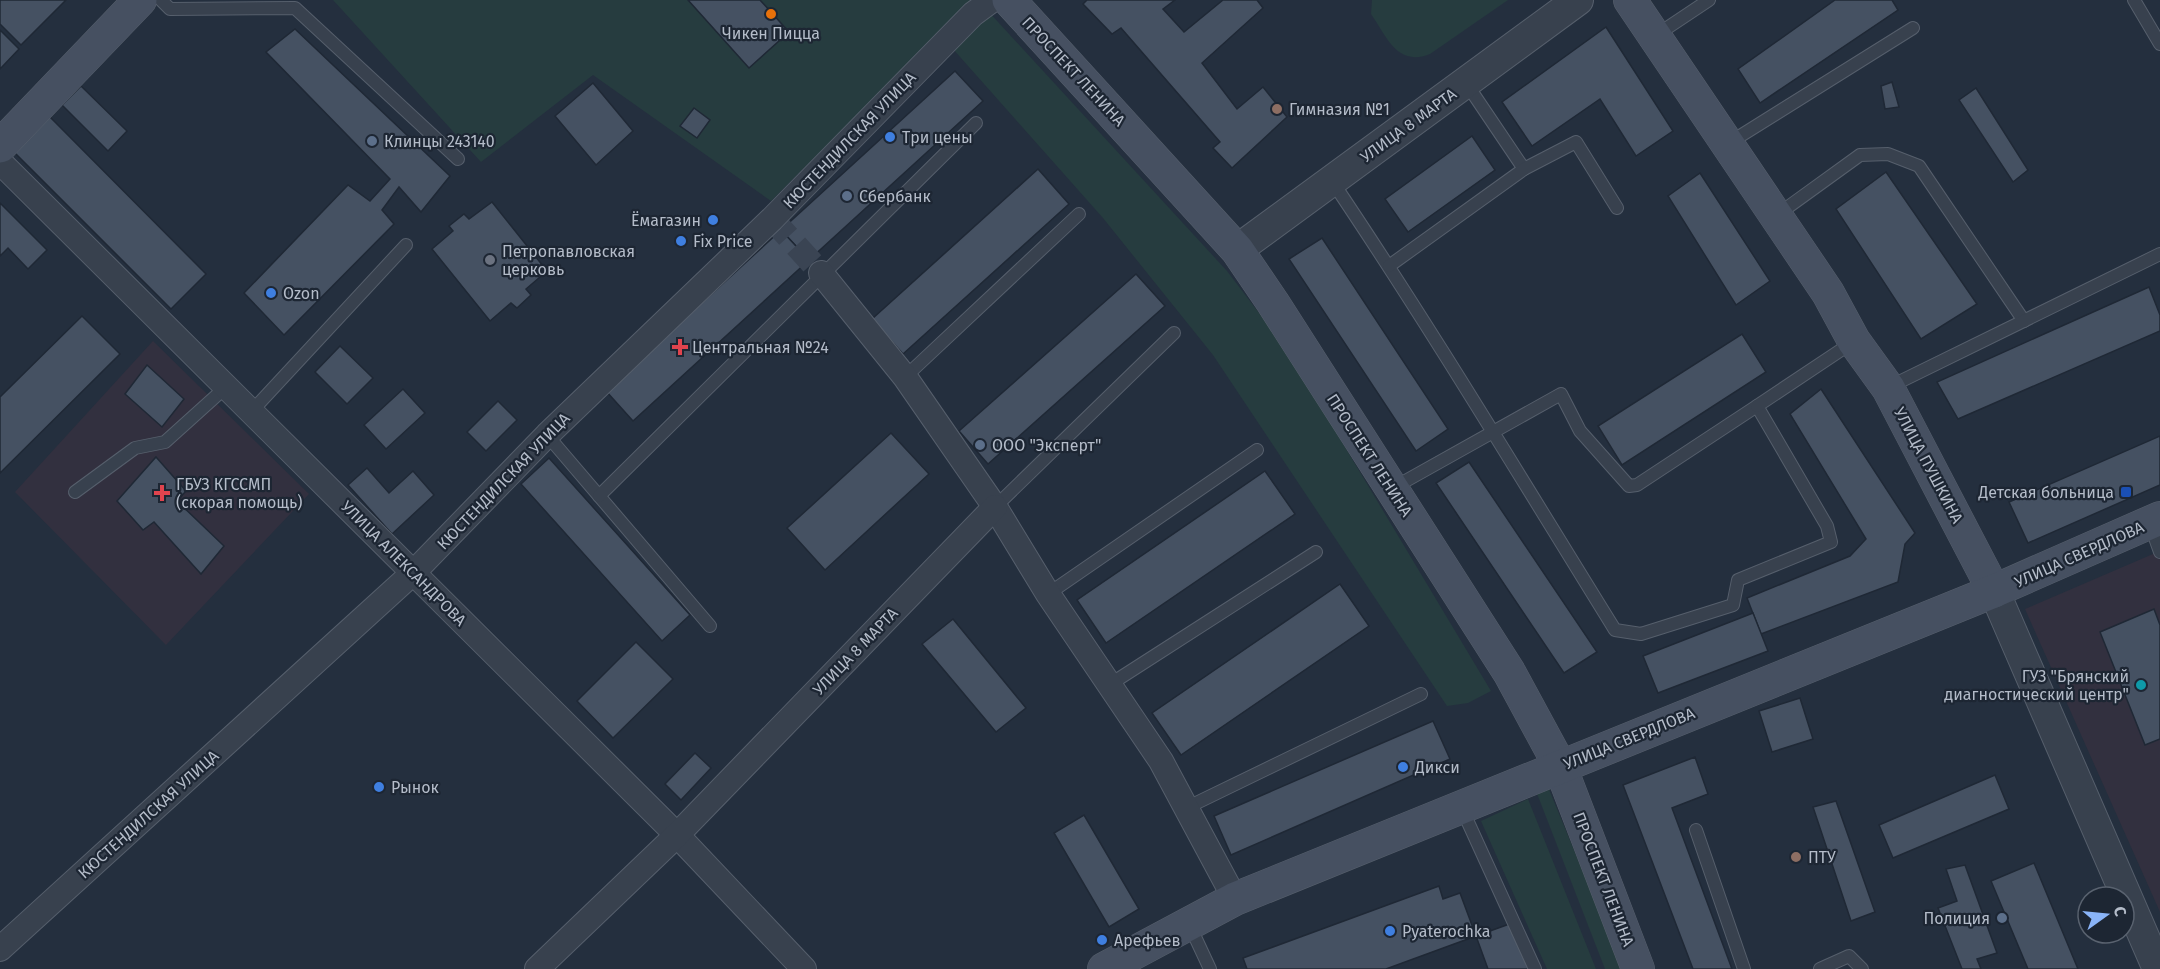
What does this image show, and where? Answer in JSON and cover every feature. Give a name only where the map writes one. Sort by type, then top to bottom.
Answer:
[{"type":"main road","points":[[0,125],[122,0]]},
{"type":"main road","points":[[0,146],[140,0]]},
{"type":"main road","name":"ПРОСПЕКТ ЛЕНИНА","points":[[1009,0],[1237,250],[1509,672],[1560,766],[1638,969]]},
{"type":"main road","name":"УЛИЦА ПУШКИНА","points":[[1630,0],[1828,293],[1854,341],[1888,387],[1994,591]]},
{"type":"main road","name":"УЛИЦА СВЕРДЛОВА","points":[[1104,969],[1235,899],[1994,591],[2156,531]]},
{"type":"street","name":"КЮСТЕНДИЛСКАЯ УЛИЦА","points":[[0,949],[414,572],[547,435],[772,219],[973,14],[992,0]]},
{"type":"street","name":"УЛИЦА 8 МАРТА","points":[[1237,250],[1578,0]]},
{"type":"street","name":"УЛИЦА АЛЕКСАНДРОВА","points":[[0,162],[678,835],[804,969]]},
{"type":"street","points":[[821,273],[905,377],[995,507],[1048,594],[1161,761],[1235,899]]},
{"type":"street","name":"УЛИЦА 8 МАРТА","points":[[537,969],[678,835],[995,507]]},
{"type":"street","name":"УЛИЦА ПУШКИНА","points":[[1994,591],[2158,969]]},
{"type":"lane","points":[[161,0],[170,9],[295,8],[458,159]]},
{"type":"lane","points":[[1655,37],[1709,0]]},
{"type":"lane","points":[[2134,0],[2160,44]]},
{"type":"lane","points":[[1728,144],[1913,28]]},
{"type":"lane","points":[[1466,83],[1524,169]]},
{"type":"lane","points":[[599,496],[821,273],[976,123]]},
{"type":"lane","points":[[1389,266],[1524,169],[1576,142],[1617,208]]},
{"type":"lane","points":[[1776,216],[1860,155],[1888,154],[1919,166],[2024,321]]},
{"type":"lane","points":[[1332,181],[1389,266],[1615,630],[1641,634],[1733,606],[1738,580],[1831,542],[1827,526],[1757,406]]},
{"type":"lane","points":[[905,377],[1079,214]]},
{"type":"lane","points":[[251,412],[406,244]]},
{"type":"lane","points":[[1888,387],[2160,254]]},
{"type":"lane","name":"УЛИЦА 8 МАРТА","points":[[995,507],[1174,333]]},
{"type":"lane","points":[[1392,489],[1561,394],[1580,431],[1629,486],[1637,485],[1854,341]]},
{"type":"lane","points":[[75,492],[135,448],[165,442],[226,387]]},
{"type":"lane","points":[[547,435],[710,626]]},
{"type":"lane","points":[[1048,594],[1257,450]]},
{"type":"lane","points":[[1109,684],[1316,552]]},
{"type":"lane","points":[[1186,808],[1421,694]]},
{"type":"lane","points":[[1461,807],[1535,969]]},
{"type":"lane","points":[[1696,830],[1744,969]]},
{"type":"lane","points":[[1189,924],[1210,969]]},
{"type":"lane","points":[[1820,969],[1849,956],[1862,969]]},
{"type":"shaded area","name":"ГБУЗ КГССМП (скорая помощь)","points":[[153,341],[309,494],[166,645],[15,492]]},
{"type":"shaded area","points":[[2160,551],[2160,912],[2025,609]]},
{"type":"green space","points":[[333,0],[972,0],[771,201],[593,75],[481,162]]},
{"type":"green space","points":[[1372,0],[1508,0],[1430,54],[1419,57],[1409,56],[1394,48],[1371,14]]},
{"type":"green space","points":[[987,10],[1227,271],[1285,347],[1491,691],[1468,703],[1447,706],[1213,355],[1103,218],[953,49]]},
{"type":"green space","points":[[1548,787],[1623,969],[1605,969],[1536,791]]},
{"type":"green space","points":[[1528,799],[1596,969],[1547,969],[1481,821]]},
{"type":"building","points":[[0,0],[66,0],[21,45],[0,24]]},
{"type":"building","points":[[688,0],[760,0],[789,32],[749,68]]},
{"type":"building","points":[[1087,0],[1175,0],[1163,9],[1184,32],[1223,0],[1257,0],[1263,8],[1202,63],[1237,109],[1263,87],[1287,117],[1232,168],[1213,148],[1220,142],[1121,28],[1112,34],[1083,4]]},
{"type":"building","points":[[1835,0],[1892,0],[1898,10],[1760,103],[1738,69]]},
{"type":"building","points":[[1606,27],[1673,131],[1636,156],[1600,99],[1532,146],[1502,102]]},
{"type":"building","points":[[295,29],[450,176],[421,212],[399,187],[382,210],[394,224],[284,335],[244,293],[348,185],[370,201],[390,179],[266,52]]},
{"type":"building","points":[[0,30],[19,49],[0,69]]},
{"type":"building","points":[[955,71],[983,101],[809,260],[781,230]]},
{"type":"building","points":[[1892,82],[1899,107],[1885,109],[1881,86]]},
{"type":"building","points":[[593,83],[633,131],[596,165],[555,116]]},
{"type":"building","points":[[81,86],[127,131],[108,151],[62,105]]},
{"type":"building","points":[[1976,88],[2028,170],[2013,182],[1959,100]]},
{"type":"building","points":[[694,108],[710,120],[697,138],[680,126]]},
{"type":"building","points":[[48,115],[206,274],[171,309],[13,151]]},
{"type":"building","points":[[1472,136],[1495,170],[1408,232],[1385,199]]},
{"type":"building","points":[[1038,169],[1069,204],[903,354],[872,319]]},
{"type":"building","points":[[1886,172],[1977,304],[1921,339],[1836,209]]},
{"type":"building","points":[[1700,173],[1770,281],[1736,305],[1668,196]]},
{"type":"building","name":"Петропавловская церковь","points":[[492,202],[547,271],[526,289],[531,295],[517,308],[511,303],[490,321],[432,249],[453,231],[449,226],[464,214],[469,219]]},
{"type":"building","points":[[0,203],[47,250],[28,269],[8,248],[0,256]]},
{"type":"building","points":[[781,230],[809,260],[633,421],[606,391]]},
{"type":"building","points":[[1322,238],[1448,429],[1416,451],[1289,259]]},
{"type":"building","points":[[1136,274],[1165,306],[988,464],[959,431]]},
{"type":"building","points":[[2149,287],[2160,315],[2160,331],[1958,419],[1937,382]]},
{"type":"building","points":[[82,316],[120,354],[0,473],[0,397]]},
{"type":"building","points":[[1742,334],[1766,372],[1622,465],[1598,426]]},
{"type":"building","points":[[340,346],[373,378],[347,404],[315,372]]},
{"type":"building","points":[[147,365],[184,399],[162,427],[125,394]]},
{"type":"building","points":[[403,389],[425,413],[386,449],[364,425]]},
{"type":"building","points":[[1821,389],[1915,533],[1905,544],[1898,582],[1761,634],[1747,598],[1850,556],[1866,539],[1790,414]]},
{"type":"building","points":[[498,401],[517,420],[486,451],[467,432]]},
{"type":"building","points":[[891,433],[929,474],[825,570],[787,528]]},
{"type":"building","points":[[2160,436],[2160,485],[2028,543],[2009,502]]},
{"type":"building","points":[[156,457],[186,491],[177,501],[224,546],[201,574],[154,522],[143,530],[117,501]]},
{"type":"building","points":[[549,458],[690,615],[662,641],[521,484]]},
{"type":"building","points":[[1469,462],[1597,652],[1564,673],[1436,483]]},
{"type":"building","points":[[367,468],[389,493],[413,471],[434,495],[392,534],[348,485]]},
{"type":"building","points":[[1265,471],[1295,514],[1106,643],[1077,600]]},
{"type":"building","points":[[1340,584],[1369,626],[1181,755],[1152,713]]},
{"type":"building","name":"ГУЗ \"Брянский диагностический центр\"","points":[[2154,609],[2160,625],[2160,739],[2145,745],[2100,632]]},
{"type":"building","points":[[1753,613],[1768,651],[1658,693],[1643,656]]},
{"type":"building","points":[[953,619],[1026,708],[996,732],[922,644]]},
{"type":"building","points":[[636,642],[673,679],[613,738],[577,701]]},
{"type":"building","points":[[1800,698],[1813,739],[1772,752],[1759,711]]},
{"type":"building","points":[[1433,721],[1450,759],[1231,855],[1214,816]]},
{"type":"building","points":[[695,753],[711,768],[681,800],[665,784]]},
{"type":"building","points":[[1695,757],[1708,794],[1672,808],[1732,969],[1693,969],[1623,785]]},
{"type":"building","points":[[1995,775],[2009,809],[1893,858],[1879,825]]},
{"type":"building","points":[[1836,801],[1875,912],[1851,921],[1813,807]]},
{"type":"building","points":[[1084,815],[1139,909],[1109,927],[1054,833]]},
{"type":"building","points":[[2034,863],[2078,969],[2028,969],[1991,881]]},
{"type":"building","points":[[1965,865],[1997,953],[1977,959],[1981,969],[1962,969],[1938,908],[1957,901],[1946,869]]},
{"type":"building","points":[[1439,886],[1443,899],[1460,893],[1476,936],[1386,969],[1247,969],[1243,958]]},
{"type":"building","points":[[1515,922],[1533,969],[1488,969],[1476,936]]},
{"type":"tunnel","points":[[772,219],[821,273]]},
{"type":"place","name":"Чикен Пицца","points":[[771,14]]},
{"type":"place","name":"Гимназия №1","points":[[1277,109]]},
{"type":"place","name":"Три цены","points":[[890,137]]},
{"type":"place","name":"Клинцы 243140","points":[[372,141]]},
{"type":"place","name":"Сбербанк","points":[[847,196]]},
{"type":"place","name":"Ёмагазин","points":[[713,220]]},
{"type":"place","name":"Fix Price","points":[[681,241]]},
{"type":"place","name":"Петропавловская церковь","points":[[490,260]]},
{"type":"place","name":"Ozon","points":[[271,293]]},
{"type":"place","name":"Центральная №24","points":[[680,347]]},
{"type":"place","name":"ООО \"Эксперт\"","points":[[980,445]]},
{"type":"place","name":"Детская больница","points":[[2126,492]]},
{"type":"place","name":"ГБУЗ КГССМП (скорая помощь)","points":[[162,493]]},
{"type":"place","name":"ГУЗ \"Брянский диагностический центр\"","points":[[2141,685]]},
{"type":"place","name":"Дикси","points":[[1403,767]]},
{"type":"place","name":"Рынок","points":[[379,787]]},
{"type":"place","name":"ПТУ","points":[[1796,857]]},
{"type":"place","name":"Полиция","points":[[2002,918]]},
{"type":"place","name":"Pyaterochka","points":[[1390,931]]},
{"type":"place","name":"Арефьев","points":[[1102,940]]}]
